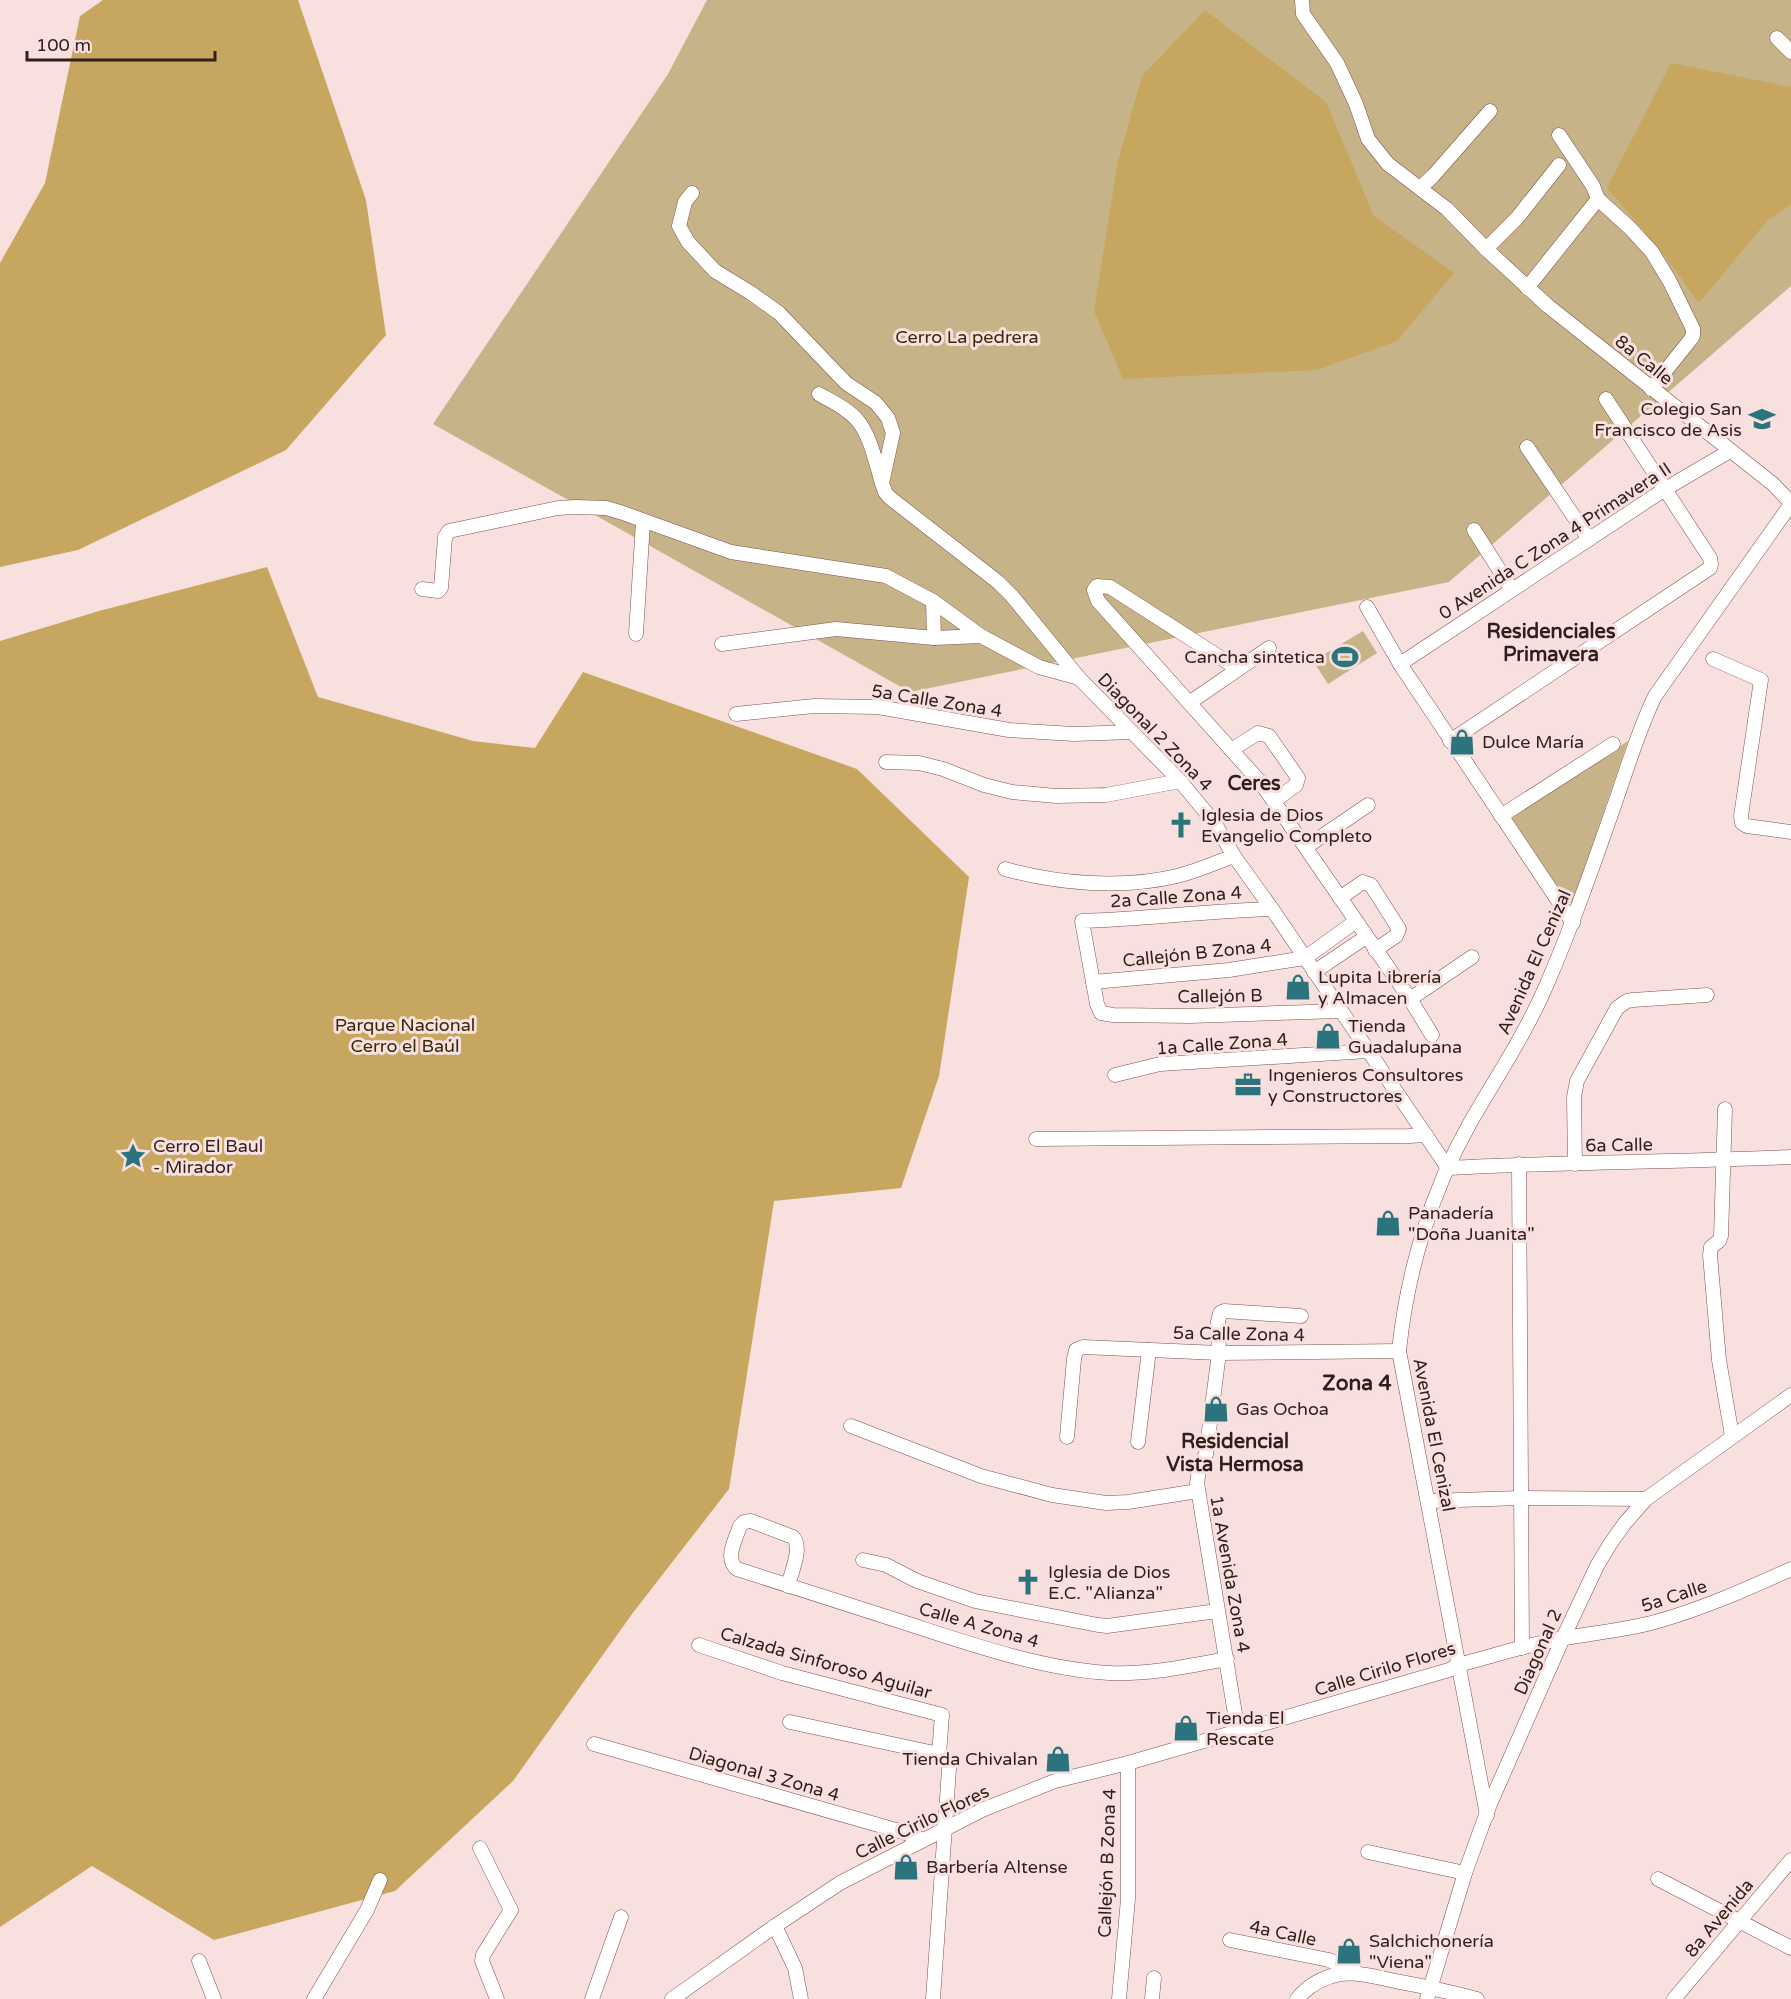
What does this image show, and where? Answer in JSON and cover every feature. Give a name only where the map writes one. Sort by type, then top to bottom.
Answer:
[{"type":"street","name":"8a Calle","points":[[1302,0],[1304,14],[1337,63],[1356,104],[1368,139],[1388,164],[1447,209],[1527,288],[1773,484],[1791,504]]},
{"type":"street","points":[[1777,38],[1791,52]]},
{"type":"street","points":[[1420,188],[1490,111]]},
{"type":"street","points":[[1558,135],[1593,186],[1598,200],[1630,228],[1652,252],[1693,328],[1691,339],[1651,389]]},
{"type":"street","points":[[1486,249],[1517,218],[1559,165]]},
{"type":"street","points":[[692,193],[685,202],[679,226],[688,242],[715,271],[779,313],[846,383],[876,403],[888,418],[893,433],[882,483]]},
{"type":"street","points":[[1527,288],[1598,200]]},
{"type":"street","points":[[819,394],[845,409],[859,422],[866,434],[882,483]]},
{"type":"street","points":[[1450,741],[1706,571],[1711,564],[1710,558],[1606,399]]},
{"type":"street","points":[[866,434],[893,433]]},
{"type":"street","points":[[1527,447],[1589,539]]},
{"type":"street","name":"0 Avenida C Zona 4 Primavera II","points":[[1400,664],[1665,489],[1730,451]]},
{"type":"street","name":"Diagonal 2 Zona 4","points":[[882,483],[889,497],[999,582],[1079,678],[1180,781],[1214,822],[1233,856],[1272,909],[1448,1168]]},
{"type":"street","name":"Avenida El Cenizal","points":[[1486,1815],[1429,1501],[1399,1351],[1410,1283],[1428,1217],[1448,1168],[1469,1124],[1533,1018],[1573,923],[1641,729],[1655,696],[1791,504]]},
{"type":"street","points":[[422,589],[438,591],[441,588],[445,537],[453,529],[558,508],[606,508],[731,552],[886,576],[933,601],[981,636],[1039,667],[1079,678]]},
{"type":"street","points":[[636,634],[643,522]]},
{"type":"street","points":[[1474,530],[1512,590]]},
{"type":"street","points":[[1238,669],[1110,586],[1097,586],[1094,590],[1098,601],[1274,801],[1410,999],[1432,1035]]},
{"type":"street","points":[[933,601],[934,638]]},
{"type":"street","points":[[1367,607],[1400,664],[1450,741],[1573,923]]},
{"type":"street","points":[[722,644],[836,629],[934,638],[981,636]]},
{"type":"street","points":[[1189,703],[1269,648]]},
{"type":"street","points":[[1713,659],[1761,680],[1740,816],[1742,824],[1791,832]]},
{"type":"street","name":"5a Calle Zona 4","points":[[736,714],[813,706],[878,707],[1009,730],[1074,734],[1132,732]]},
{"type":"street","points":[[1231,750],[1258,733],[1269,736],[1298,778],[1296,785],[1274,801]]},
{"type":"street","points":[[1501,816],[1613,744]]},
{"type":"street","points":[[886,762],[919,763],[1012,792],[1056,796],[1106,795],[1180,781]]},
{"type":"street","points":[[1306,847],[1368,805]]},
{"type":"street","points":[[1005,869],[1034,877],[1075,882],[1117,883],[1174,877],[1233,856]]},
{"type":"street","points":[[1340,898],[1360,884],[1366,882],[1371,885],[1399,927],[1398,932],[1375,950]]},
{"type":"street","name":"2a Calle Zona 4","points":[[1092,982],[1082,921],[1272,909]]},
{"type":"street","points":[[1305,958],[1356,921]]},
{"type":"street","points":[[1314,972],[1366,937]]},
{"type":"street","points":[[1410,999],[1472,957]]},
{"type":"street","name":"Callejón B Zona 4","points":[[1092,982],[1238,969],[1305,958]]},
{"type":"street","name":"Callejón B","points":[[1092,982],[1101,1013],[1113,1015],[1190,1016],[1340,1011]]},
{"type":"street","points":[[1575,1164],[1574,1097],[1577,1081],[1617,1008],[1633,1000],[1707,995]]},
{"type":"street","name":"1a Calle Zona 4","points":[[1115,1075],[1160,1064],[1368,1051]]},
{"type":"street","points":[[1725,1109],[1721,1236],[1719,1241],[1711,1247],[1710,1255],[1719,1360],[1732,1436]]},
{"type":"street","points":[[1036,1139],[1234,1139],[1426,1135]]},
{"type":"street","name":"6a Calle","points":[[1448,1168],[1791,1157]]},
{"type":"street","points":[[1519,1164],[1522,1648]]},
{"type":"street","name":"1a Avenida Zona 4","points":[[1238,1732],[1197,1477],[1205,1459],[1219,1353],[1218,1319],[1222,1312],[1301,1316]]},
{"type":"street","name":"5a Calle Zona 4","points":[[1067,1437],[1074,1359],[1079,1348],[1219,1353],[1399,1351]]},
{"type":"street","points":[[1138,1442],[1149,1350]]},
{"type":"street","name":"Diagonal 2","points":[[1429,1993],[1465,1873],[1486,1815],[1563,1638],[1610,1544],[1630,1516],[1646,1499],[1791,1395]]},
{"type":"street","points":[[851,1425],[981,1476],[1052,1495],[1106,1503],[1128,1502],[1198,1491]]},
{"type":"street","points":[[1429,1501],[1520,1498],[1646,1499]]},
{"type":"street","name":"Calle A Zona 4","points":[[788,1586],[797,1541],[793,1537],[751,1521],[744,1522],[740,1526],[731,1556],[731,1563],[737,1569],[788,1586],[964,1642],[1023,1658],[1087,1671],[1134,1673],[1227,1659]]},
{"type":"street","points":[[863,1560],[886,1565],[917,1581],[975,1601],[1098,1625],[1217,1611]]},
{"type":"street","name":"5a Calle","points":[[1563,1638],[1611,1632],[1664,1620],[1726,1598],[1791,1569]]},
{"type":"street","name":"Calle Cirilo Flores","points":[[672,1999],[840,1883],[982,1810],[1055,1781],[1128,1764],[1449,1670],[1458,1665],[1563,1638]]},
{"type":"street","name":"Calzada Sinforoso Aguilar","points":[[699,1645],[782,1672],[942,1715],[943,1757]]},
{"type":"street","points":[[790,1722],[943,1757],[949,1769],[933,1999]]},
{"type":"street","name":"Diagonal 3 Zona 4","points":[[594,1744],[903,1832],[923,1840]]},
{"type":"street","name":"Callejón B Zona 4","points":[[1119,1999],[1128,1899],[1128,1764]]},
{"type":"street","points":[[480,1848],[511,1910],[483,1955],[482,1961],[497,1999]]},
{"type":"street","points":[[1368,1852],[1465,1873]]},
{"type":"street","name":"8a Avenida","points":[[1674,1999],[1791,1860]]},
{"type":"street","points":[[314,1999],[367,1910],[381,1880]]},
{"type":"street","points":[[1658,1880],[1791,1948]]},
{"type":"street","points":[[592,1999],[621,1917]]},
{"type":"street","points":[[775,1926],[795,1968],[801,1999]]},
{"type":"street","name":"4a Calle","points":[[1230,1940],[1329,1960],[1361,1974]]},
{"type":"street","points":[[199,1961],[214,1999]]},
{"type":"street","points":[[1297,1999],[1320,1980],[1341,1974],[1361,1974],[1429,1993],[1477,1999]]},
{"type":"street","points":[[1152,1999],[1154,1978]]},
{"type":"green space","points":[[103,0],[298,0],[366,200],[386,335],[286,450],[78,550],[0,567],[0,263],[45,183],[80,16]]},
{"type":"green space","name":"Cerro La pedrera","points":[[707,0],[1791,0],[1791,286],[1449,582],[910,692],[433,424],[668,74]]},
{"type":"green space","points":[[1205,10],[1326,102],[1374,216],[1454,273],[1397,341],[1317,370],[1123,379],[1094,311],[1118,161],[1142,76]]},
{"type":"green space","points":[[1671,63],[1791,87],[1791,204],[1768,220],[1699,303],[1664,255],[1607,188]]},
{"type":"green space","name":"Parque Nacional Cerro el Baúl","points":[[267,567],[318,697],[473,741],[535,748],[583,672],[857,769],[969,877],[939,1076],[901,1188],[774,1201],[729,1489],[632,1614],[513,1781],[395,1891],[214,1940],[92,1866],[0,1927],[0,641],[99,611]]},
{"type":"green space","name":"Cancha sintetica","points":[[1363,631],[1377,653],[1328,684],[1313,661]]},
{"type":"green space","points":[[1628,741],[1572,904],[1560,891],[1511,818]]},
{"type":"place","name":"Colegio San Francisco de Asis","points":[[1762,419]]},
{"type":"place","name":"Cancha sintetica","points":[[1345,657]]},
{"type":"place","name":"Dulce María","points":[[1462,742]]},
{"type":"place","name":"Iglesia de Dios Evangelio Completo","points":[[1181,825]]},
{"type":"place","name":"Lupita Librería y Almacen","points":[[1298,987]]},
{"type":"place","name":"Tienda Guadalupana","points":[[1328,1036]]},
{"type":"place","name":"Ingenieros Consultores y Constructores","points":[[1248,1085]]},
{"type":"place","name":"Cerro El Baul - Mirador","points":[[133,1156]]},
{"type":"place","name":"Panadería \"Doña Juanita\"","points":[[1388,1223]]},
{"type":"place","name":"Gas Ochoa","points":[[1216,1409]]},
{"type":"place","name":"Iglesia de Dios E.C. \"Alianza\"","points":[[1028,1582]]},
{"type":"place","name":"Tienda El Rescate","points":[[1186,1728]]},
{"type":"place","name":"Tienda Chivalan","points":[[1058,1759]]},
{"type":"place","name":"Barbería Altense","points":[[906,1867]]},
{"type":"place","name":"Salchichonería \"Viena\"","points":[[1349,1951]]},
{"type":"district","name":"Residenciales Primavera","points":[[1551,642]]},
{"type":"district","name":"Ceres","points":[[1254,783]]},
{"type":"district","name":"Zona 4","points":[[1357,1383]]},
{"type":"district","name":"Residencial Vista Hermosa","points":[[1235,1452]]}]
